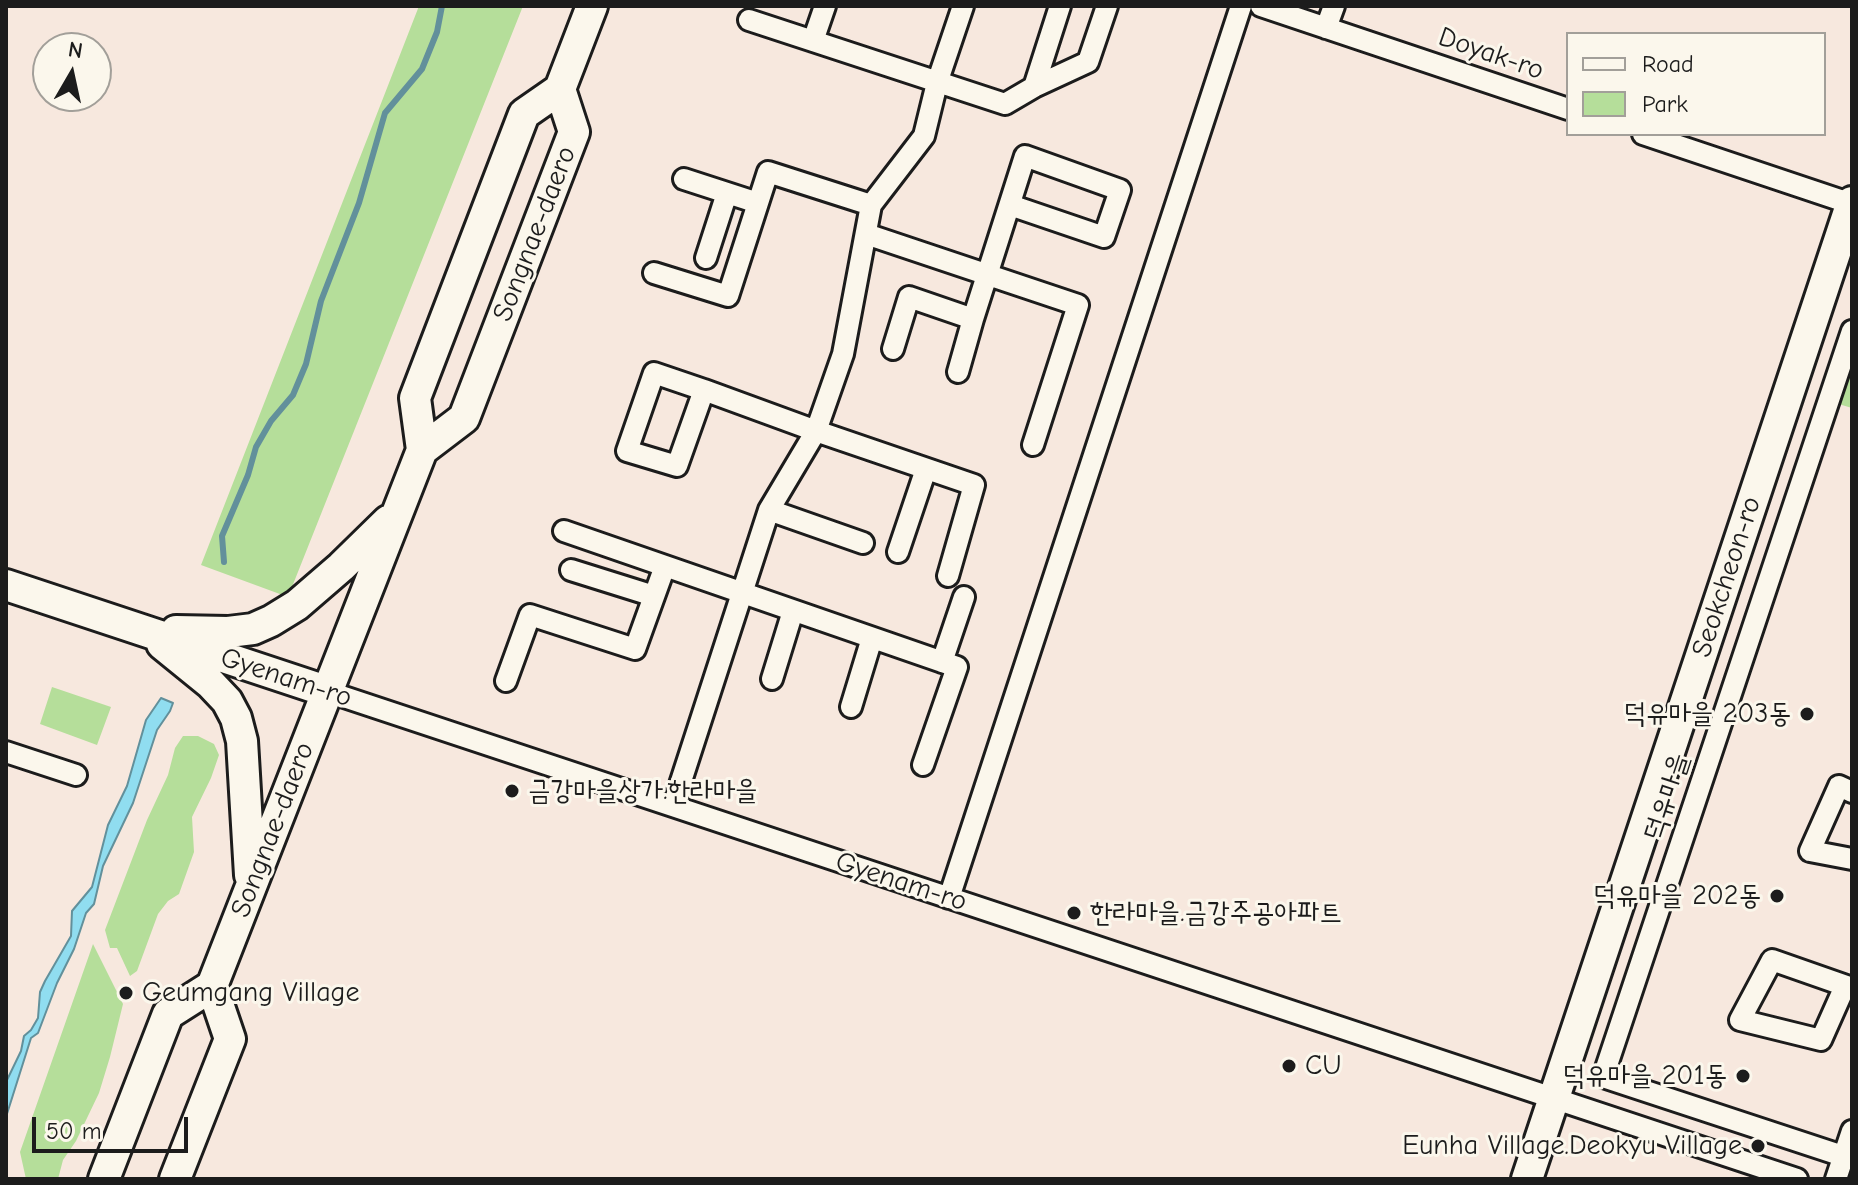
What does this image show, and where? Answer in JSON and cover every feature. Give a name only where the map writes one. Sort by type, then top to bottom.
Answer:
[{"type":"street","points":[[560,89],[592,6]]},
{"type":"street","points":[[813,41],[825,6]]},
{"type":"street","points":[[673,806],[769,510],[816,431],[843,354],[871,205],[924,136],[937,83],[963,6]]},
{"type":"street","points":[[1034,87],[1060,6]]},
{"type":"street","points":[[749,20],[1005,104],[1088,62],[1107,6]]},
{"type":"street","points":[[949,898],[1241,6]]},
{"type":"street","name":"Doyak-ro","points":[[1261,6],[1566,108]]},
{"type":"street","points":[[1326,28],[1334,6]]},
{"type":"street","name":"Songnae-daero","points":[[212,986],[422,450],[464,418],[574,132],[560,89],[524,114],[447,313],[415,398],[422,450]]},
{"type":"street","points":[[1649,136],[1852,203]]},
{"type":"street","points":[[958,372],[1025,156],[1120,190],[1104,237],[1010,205]]},
{"type":"street","points":[[654,273],[728,296],[768,172],[871,205]]},
{"type":"street","points":[[684,179],[758,203]]},
{"type":"street","points":[[706,258],[727,193]]},
{"type":"street","name":"Seokcheon-ro","points":[[1527,1179],[1852,203]]},
{"type":"street","points":[[866,234],[1078,305],[1033,445]]},
{"type":"street","points":[[893,349],[909,297],[973,319]]},
{"type":"street","name":"덕유마을","points":[[1848,1158],[1603,1077],[1852,331]]},
{"type":"street","points":[[704,390],[677,466],[627,451],[654,373],[704,390],[816,431],[974,485],[948,576]]},
{"type":"street","points":[[898,552],[926,469]]},
{"type":"street","points":[[769,510],[863,543]]},
{"type":"street","points":[[144,631],[228,632],[253,629],[271,621],[297,605],[395,514]]},
{"type":"street","points":[[564,531],[957,667],[923,765]]},
{"type":"street","points":[[506,681],[530,615],[635,649],[665,566]]},
{"type":"street","points":[[571,570],[654,596]]},
{"type":"street","name":"Gyenam-ro","points":[[6,585],[1797,1179]]},
{"type":"street","points":[[942,662],[964,597]]},
{"type":"street","points":[[772,679],[793,611]]},
{"type":"street","points":[[144,631],[210,683],[227,701],[236,718],[242,741],[250,887]]},
{"type":"street","points":[[851,707],[872,638]]},
{"type":"street","points":[[6,752],[76,775]]},
{"type":"street","points":[[1852,792],[1839,786],[1810,851],[1852,859]]},
{"type":"street","points":[[1772,960],[1849,987],[1821,1040],[1740,1020],[1772,960]]},
{"type":"street","points":[[104,1179],[168,1014],[212,986],[230,1039],[175,1179]]},
{"type":"street","points":[[1836,1179],[1848,1158],[1852,1131]]},
{"type":"green space","points":[[419,6],[523,6],[288,597],[201,565]]},
{"type":"green space","points":[[1852,356],[1852,408],[1835,403]]},
{"type":"green space","points":[[52,687],[111,707],[97,745],[40,724]]},
{"type":"green space","points":[[183,736],[198,736],[214,744],[219,755],[192,817],[194,852],[179,894],[168,901],[158,914],[137,971],[130,976],[117,948],[110,948],[105,930],[147,820],[168,775],[175,748]]},
{"type":"green space","points":[[93,944],[123,1004],[110,1057],[99,1093],[76,1141],[63,1160],[58,1179],[26,1179],[20,1152]]},
{"type":"water","points":[[161,698],[173,703],[157,730],[133,803],[103,866],[94,904],[86,913],[38,1033],[31,1038],[6,1117],[7,1080],[21,1051],[24,1036],[38,1018],[40,992],[71,936],[72,911],[92,887],[108,825],[127,786],[146,720]]},
{"type":"waterway","points":[[224,562],[222,536],[248,475],[256,447],[271,421],[293,395],[306,364],[321,301],[359,203],[385,113],[422,69],[437,32],[442,6]]},
{"type":"place","name":"덕유마을 203동","points":[[1807,714]]},
{"type":"place","name":"금강마을상가.한라마을","points":[[512,791]]},
{"type":"place","name":"덕유마을 202동","points":[[1777,896]]},
{"type":"place","name":"한라마을.금강주공아파트","points":[[1074,913]]},
{"type":"place","name":"Geumgang Village","points":[[126,993]]},
{"type":"place","name":"CU","points":[[1289,1066]]},
{"type":"place","name":"덕유마을 201동","points":[[1743,1076]]},
{"type":"place","name":"Eunha Village.Deokyu Village","points":[[1758,1146]]}]
